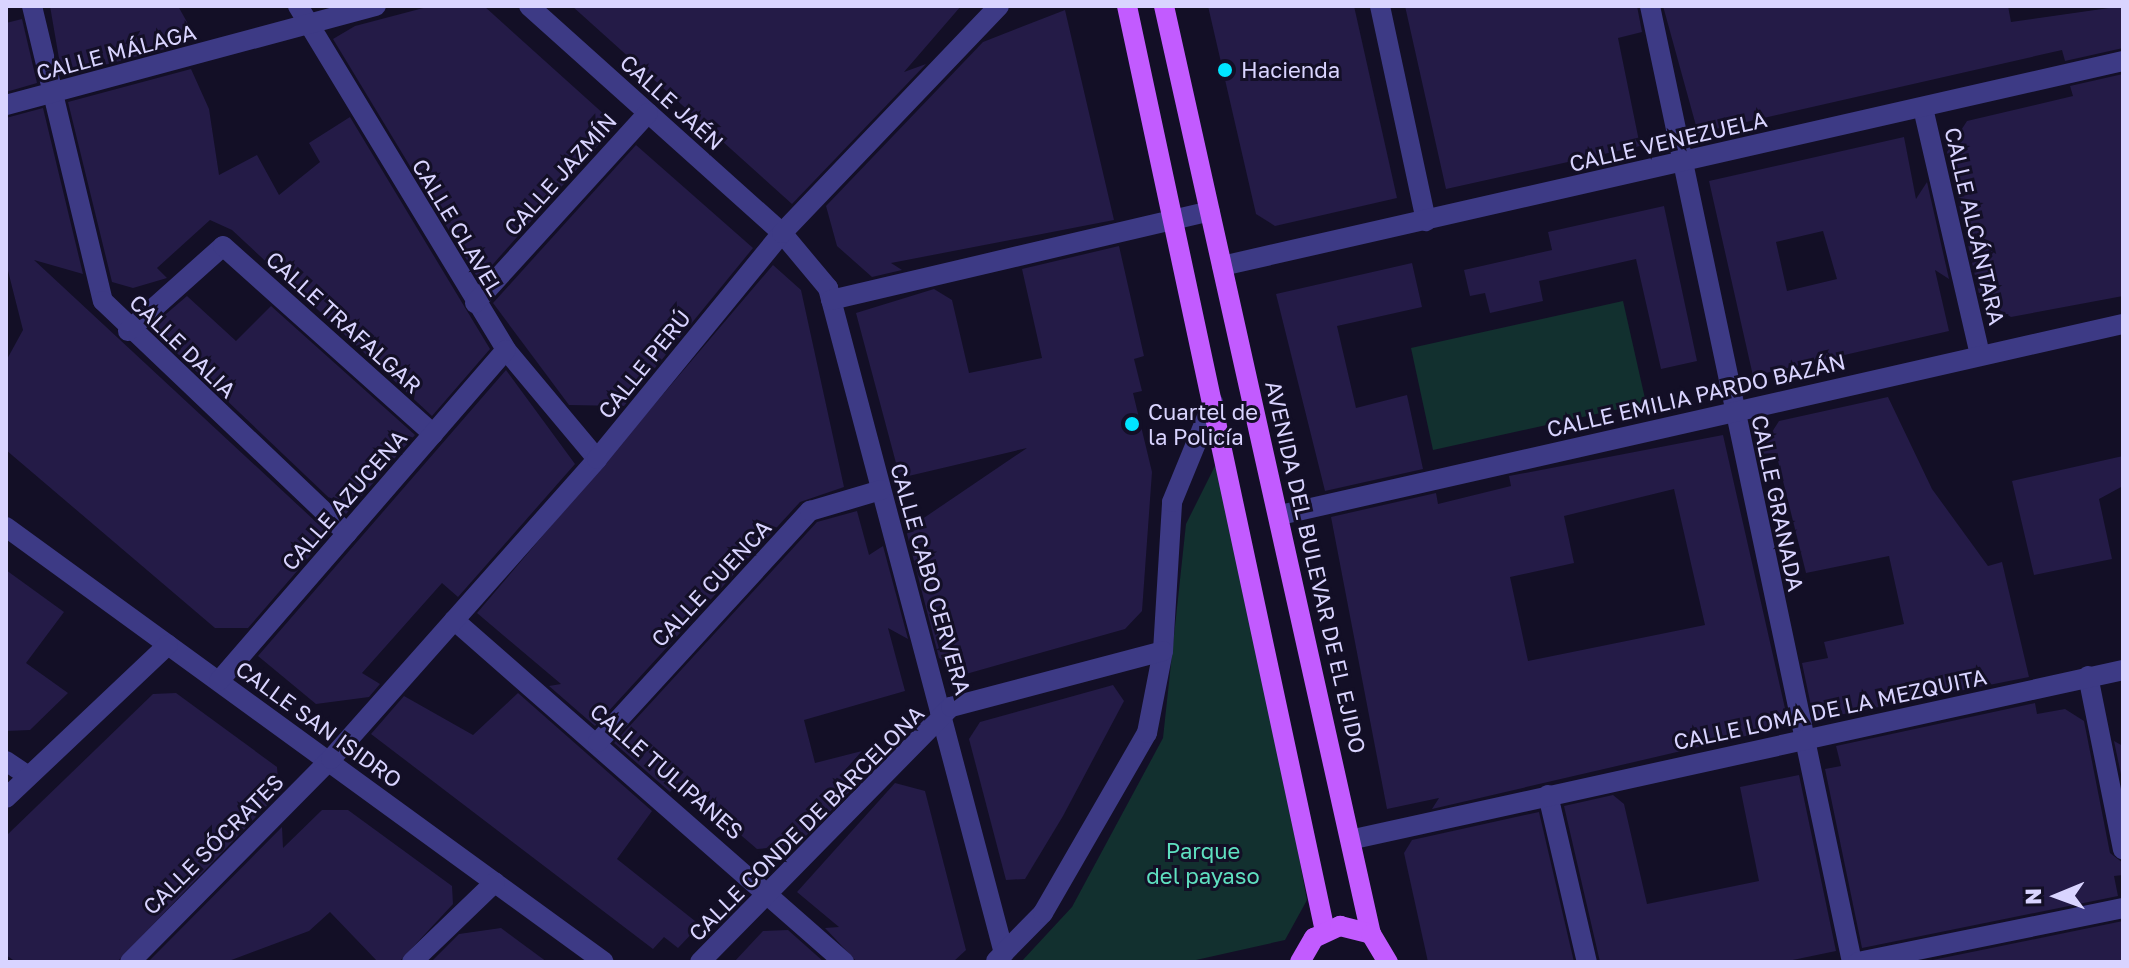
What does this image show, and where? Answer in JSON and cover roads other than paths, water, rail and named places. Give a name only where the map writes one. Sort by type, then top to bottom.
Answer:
[{"type":"main road","points":[[1127,6],[1325,931]]},
{"type":"main road","name":"AVENIDA DEL BULEVAR DE EL EJIDO","points":[[1164,6],[1354,839],[1371,934],[1388,962]]},
{"type":"main road","points":[[1325,931],[1371,934]]},
{"type":"main road","points":[[1298,961],[1325,931]]},
{"type":"street","name":"CALLE DALIA","points":[[32,6],[103,301],[128,331],[347,533]]},
{"type":"street","name":"CALLE CLAVEL","points":[[298,6],[506,350],[597,459]]},
{"type":"street","name":"CALLE MÁLAGA","points":[[6,105],[310,27],[376,6]]},
{"type":"street","name":"CALLE JAÉN","points":[[529,6],[782,233]]},
{"type":"street","name":"CALLE PERÚ","points":[[331,759],[597,459],[782,233],[999,6]]},
{"type":"street","points":[[1380,6],[1426,221]]},
{"type":"street","name":"CALLE GRANADA","points":[[1650,6],[1734,412],[1855,962]]},
{"type":"street","name":"CALLE VENEZUELA","points":[[1222,266],[2123,61]]},
{"type":"street","name":"CALLE ALCÁNTARA","points":[[1923,108],[1980,354]]},
{"type":"street","name":"CALLE JAZMÍN","points":[[475,303],[648,113]]},
{"type":"street","points":[[831,300],[1210,211]]},
{"type":"street","name":"CALLE CABO CERVERA","points":[[782,233],[831,300],[945,718],[1000,958]]},
{"type":"street","name":"CALLE TRAFALGAR","points":[[128,331],[223,246],[433,434]]},
{"type":"street","name":"CALLE EMILIA PARDO BAZÁN","points":[[1280,515],[2123,324]]},
{"type":"street","name":"CALLE AZUCENA","points":[[219,681],[506,350]]},
{"type":"street","points":[[1000,958],[1043,913],[1147,733],[1163,651],[1172,502],[1213,402]]},
{"type":"street","name":"CALLE CUENCA","points":[[598,742],[810,511],[881,490]]},
{"type":"street","name":"CALLE SAN ISIDRO","points":[[6,527],[331,759],[604,962]]},
{"type":"street","name":"CALLE TULIPANES","points":[[454,620],[598,742],[844,962]]},
{"type":"street","points":[[6,798],[168,645]]},
{"type":"street","name":"CALLE CONDE DE BARCELONA","points":[[700,962],[945,718],[951,707],[1163,651]]},
{"type":"street","name":"CALLE LOMA DE LA MEZQUITA","points":[[1354,839],[2123,670]]},
{"type":"street","points":[[2088,676],[2123,850]]},
{"type":"street","name":"CALLE SÓCRATES","points":[[130,962],[331,759]]},
{"type":"street","points":[[6,761],[28,776]]},
{"type":"street","points":[[1548,795],[1587,962]]},
{"type":"street","points":[[412,962],[495,882]]},
{"type":"street","points":[[1855,962],[2123,908]]},
{"type":"place","name":"Hacienda","points":[[1225,70]]},
{"type":"place","name":"Cuartel de la Policía","points":[[1132,424]]},
{"type":"park label","name":"Parque del payaso","points":[[1203,862]]}]
